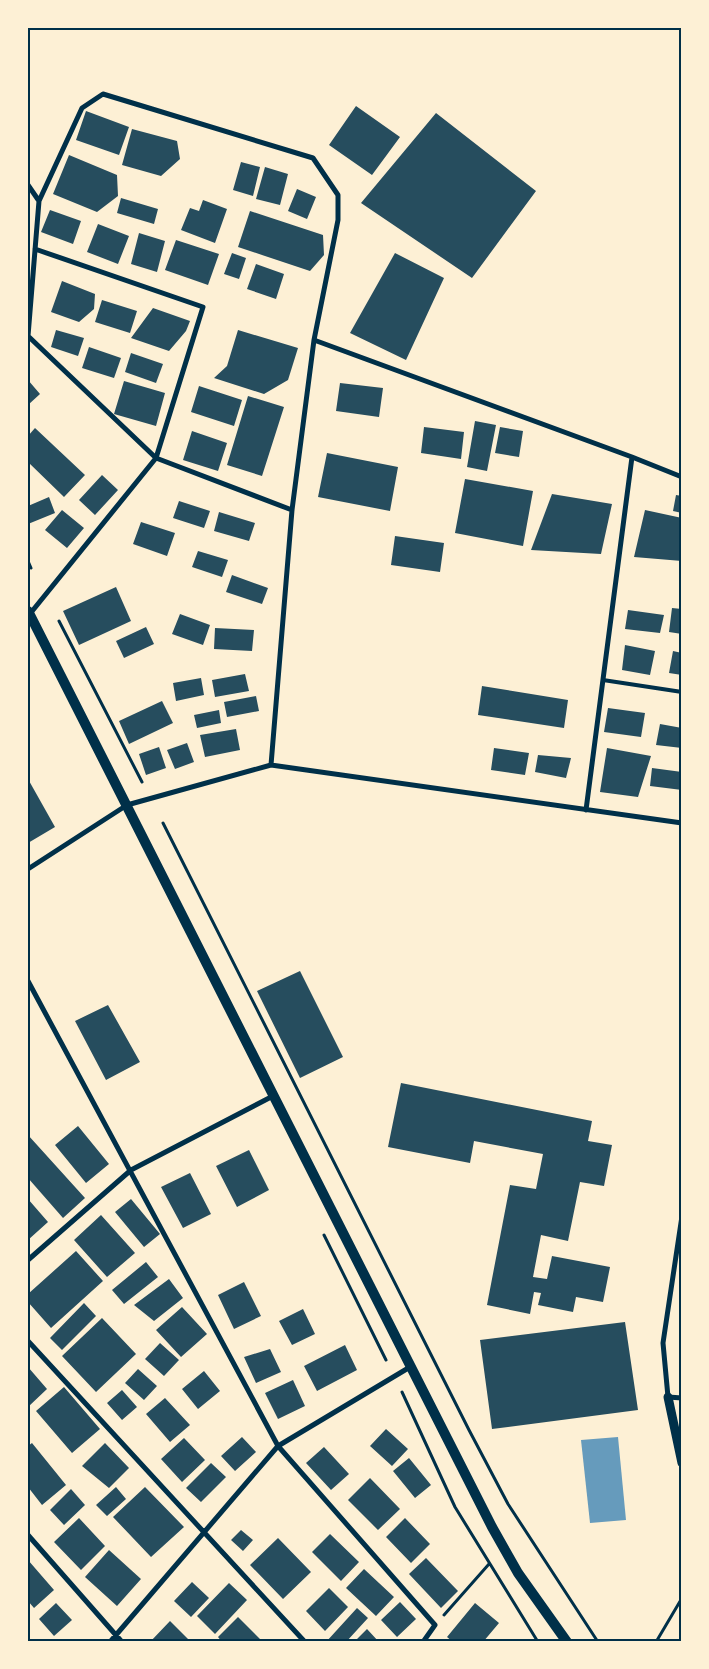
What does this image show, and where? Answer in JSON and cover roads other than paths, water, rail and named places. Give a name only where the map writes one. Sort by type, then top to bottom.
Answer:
[{"type":"main road","points":[[28,614],[128,805],[272,1096],[514,1565],[567,1642]]},
{"type":"street","points":[[271,765],[292,510],[314,340],[338,220],[338,195],[314,158],[103,94],[82,108],[39,202],[28,336],[156,458],[292,510]]},
{"type":"street","points":[[28,185],[39,202]]},
{"type":"street","points":[[28,614],[156,458],[203,307],[35,249]]},
{"type":"street","points":[[314,340],[682,477]]},
{"type":"street","points":[[586,810],[632,457]]},
{"type":"street","points":[[28,869],[128,805],[271,765],[682,823]]},
{"type":"street","points":[[28,981],[278,1446],[436,1625],[423,1642]]},
{"type":"street","points":[[28,1260],[131,1170],[272,1096]]},
{"type":"street","points":[[682,1216],[663,1343],[668,1397],[682,1463]]},
{"type":"street","points":[[28,1341],[305,1642]]},
{"type":"street","points":[[110,1642],[278,1446],[411,1367]]},
{"type":"street","points":[[668,1397],[682,1398]]},
{"type":"street","points":[[28,1534],[122,1642]]},
{"type":"lane","points":[[603,680],[682,692]]},
{"type":"water","points":[[618,1437],[626,1520],[590,1523],[581,1440]]}]
